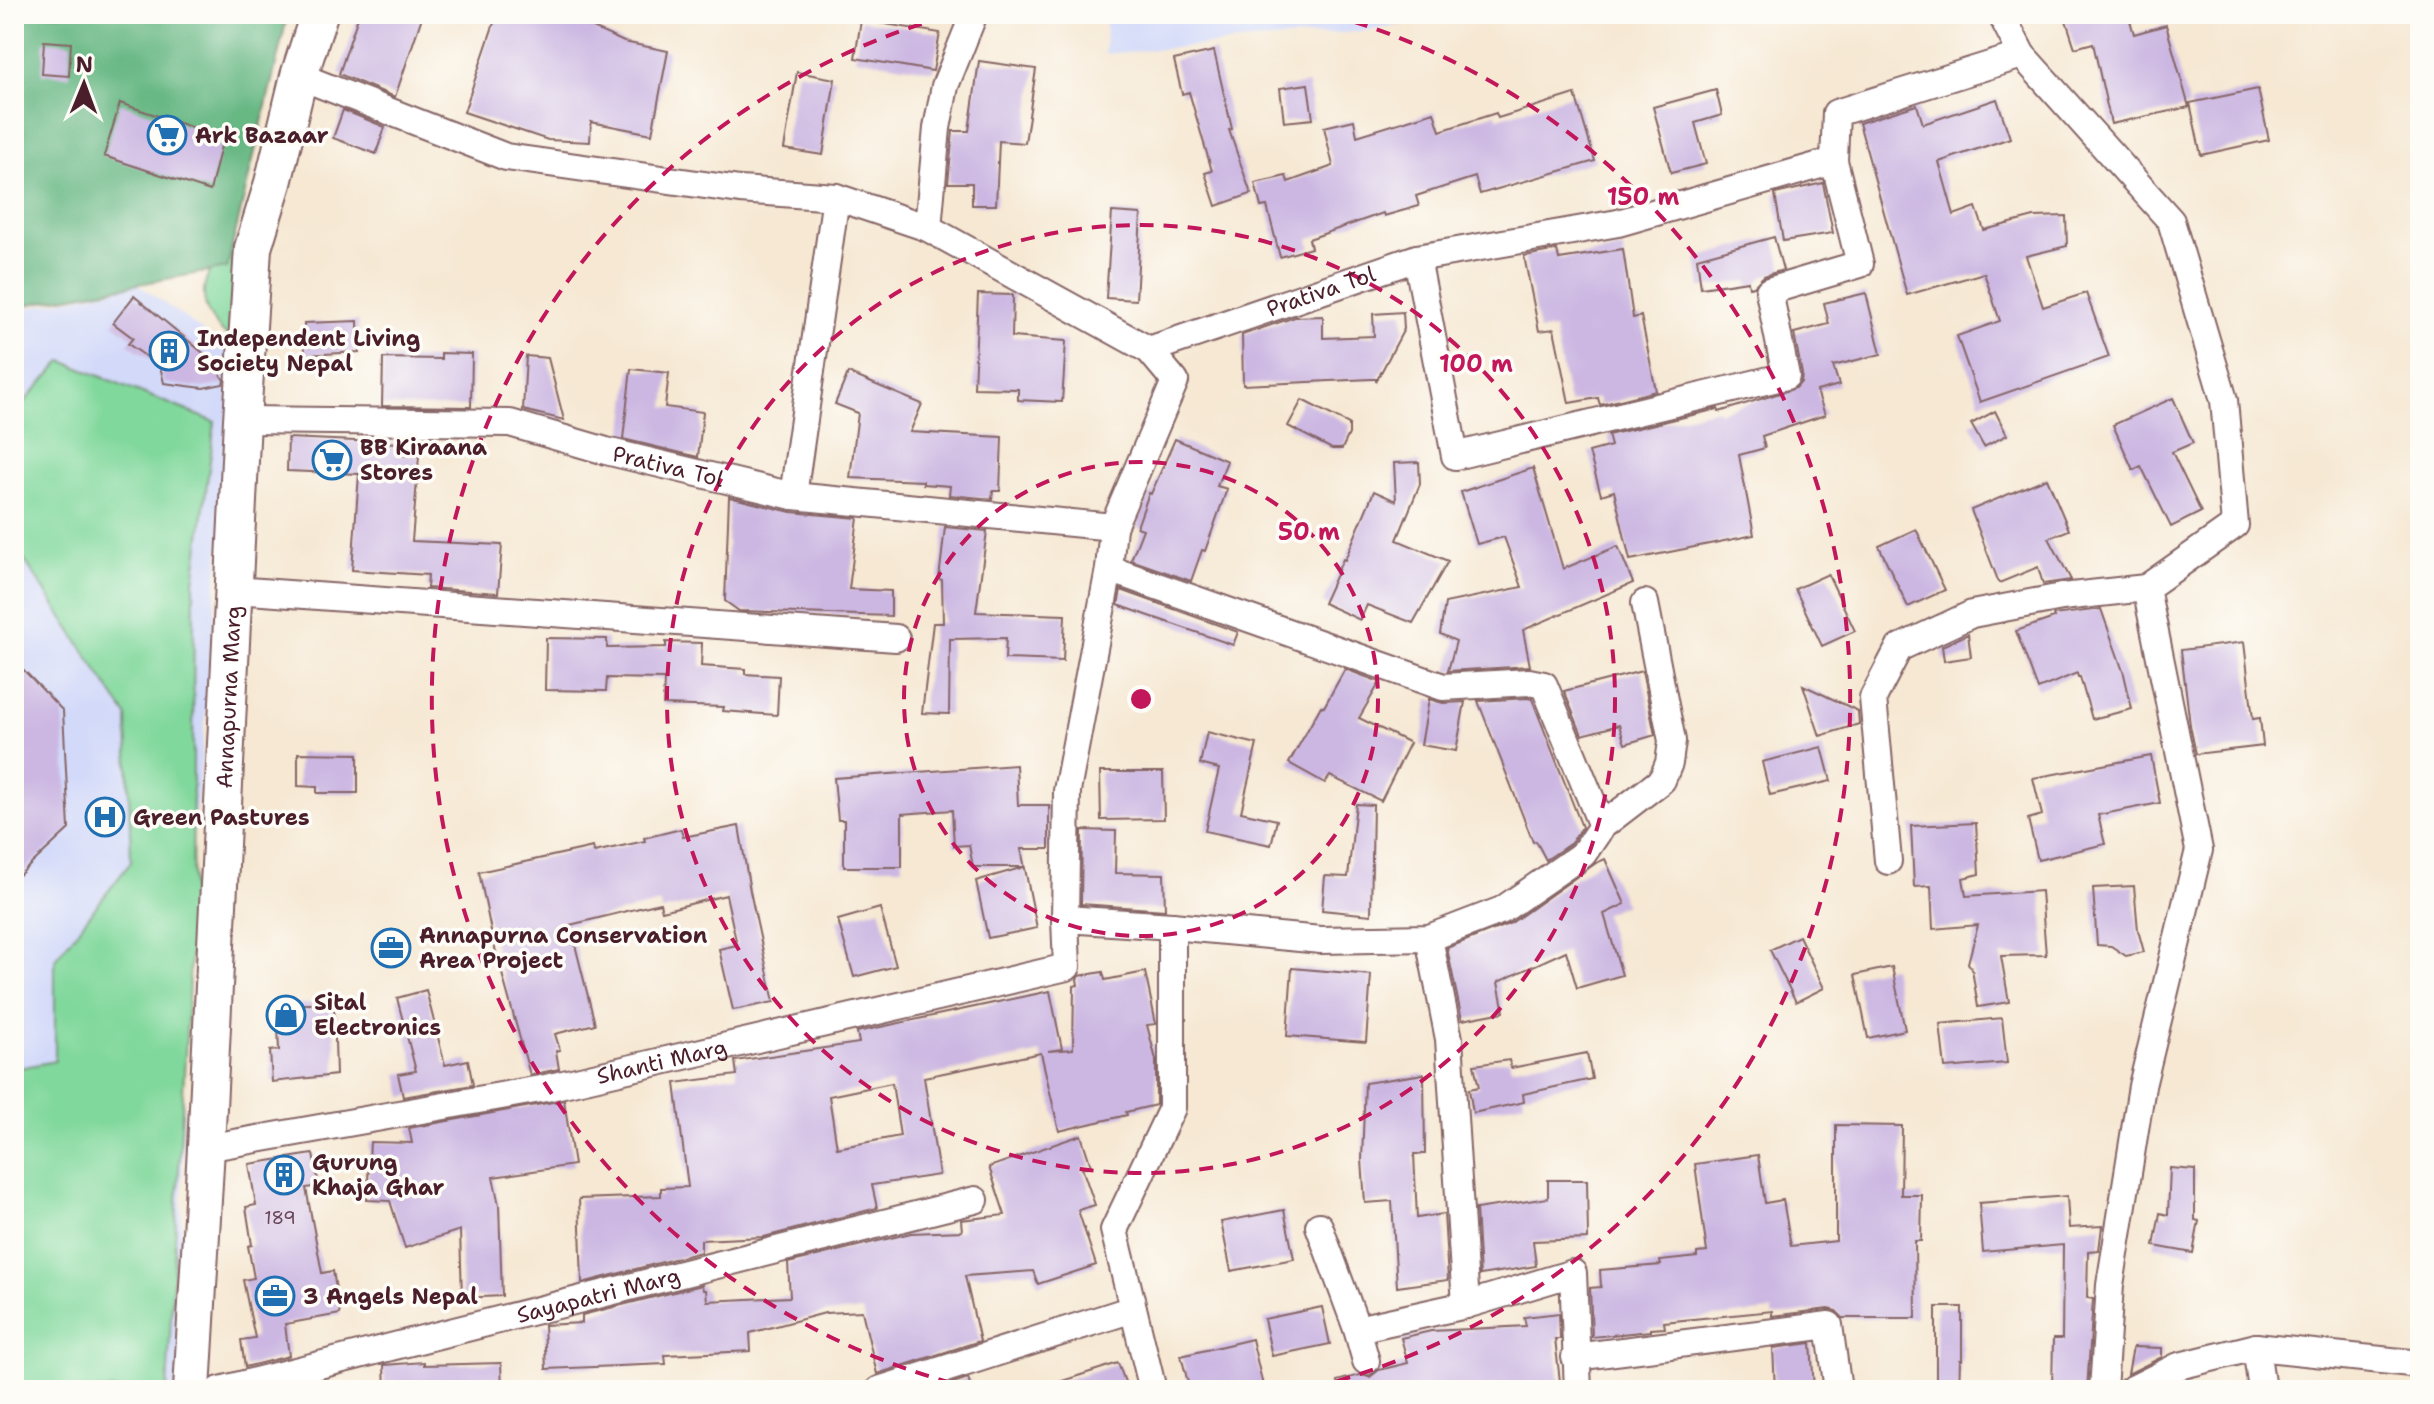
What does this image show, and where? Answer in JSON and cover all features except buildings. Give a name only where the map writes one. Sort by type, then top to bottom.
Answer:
[{"type":"main road","name":"Annapurna Marg","points":[[192,1390],[253,248],[273,183],[299,76],[319,14]]},
{"type":"street","points":[[928,228],[937,128],[945,86],[974,14]]},
{"type":"street","points":[[1888,861],[1873,698],[1899,648],[1972,614],[2062,597],[2146,588],[2235,525],[2224,400],[2171,221],[2022,55],[2001,14]]},
{"type":"street","points":[[1417,258],[1455,456],[1786,376],[1769,291],[1860,264],[1834,161],[1836,113],[2022,55]]},
{"type":"street","points":[[299,76],[506,157],[740,190],[836,197],[928,228],[1149,350],[1175,381],[1113,527],[1109,569],[1067,791],[1065,919],[1321,940],[1429,938],[1502,910],[1583,854],[1602,826],[1662,780],[1669,763],[1672,741],[1645,603]]},
{"type":"street","name":"Prativa Tol","points":[[1149,350],[1417,258],[1618,223],[1834,161]]},
{"type":"street","points":[[793,496],[836,197]]},
{"type":"street","name":"Prativa Tol","points":[[242,420],[510,423],[606,451],[793,496],[1113,527]]},
{"type":"street","points":[[1109,569],[1443,687],[1529,682],[1544,685],[1602,826]]},
{"type":"street","points":[[2103,1390],[2110,1285],[2142,1086],[2199,850],[2146,588]]},
{"type":"street","points":[[234,590],[896,638]]},
{"type":"street","name":"Shanti Marg","points":[[206,1148],[546,1088],[1067,967],[1065,919]]},
{"type":"street","points":[[1153,1390],[1114,1230],[1172,1108],[1172,926]]},
{"type":"street","points":[[1429,938],[1449,1039],[1466,1305]]},
{"type":"street","name":"Sayapatri Marg","points":[[220,1390],[975,1200]]},
{"type":"street","points":[[1319,1226],[1366,1361]]},
{"type":"street","points":[[1357,1329],[1466,1305],[1573,1273],[1578,1390]]},
{"type":"street","points":[[879,1390],[1133,1309]]},
{"type":"street","points":[[1575,1357],[1829,1325],[1838,1390]]},
{"type":"street","points":[[2256,1347],[2262,1390]]},
{"type":"street","points":[[2131,1390],[2179,1366],[2256,1347],[2420,1364]]},
{"type":"shaded area","points":[[1106,14],[1455,14],[1365,31],[1105,54]]},
{"type":"shaded area","name":"Green Pastures","points":[[139,285],[236,355],[188,892],[178,1390],[14,1390],[14,311]]},
{"type":"green space","points":[[14,14],[288,14],[227,268],[14,307]]},
{"type":"green space","points":[[235,247],[230,338],[210,315],[204,291],[213,267]]},
{"type":"green space","name":"Green Pastures","points":[[62,361],[215,422],[194,582],[192,926],[167,1390],[14,1390],[14,1069],[55,1061],[55,959],[131,862],[127,716],[14,544],[14,413]]},
{"type":"place","name":"Ark Bazaar","points":[[167,135]]},
{"type":"place","name":"Independent Living Society Nepal","points":[[169,351]]},
{"type":"place","name":"BB Kiraana Stores","points":[[332,460]]},
{"type":"place","name":"Green Pastures","points":[[105,817]]},
{"type":"place","name":"Annapurna Conservation Area Project","points":[[391,948]]},
{"type":"place","name":"Sital Electronics","points":[[286,1015]]},
{"type":"place","name":"Gurung Khaja Ghar","points":[[284,1175]]},
{"type":"place","name":"3 Angels Nepal","points":[[275,1296]]}]
